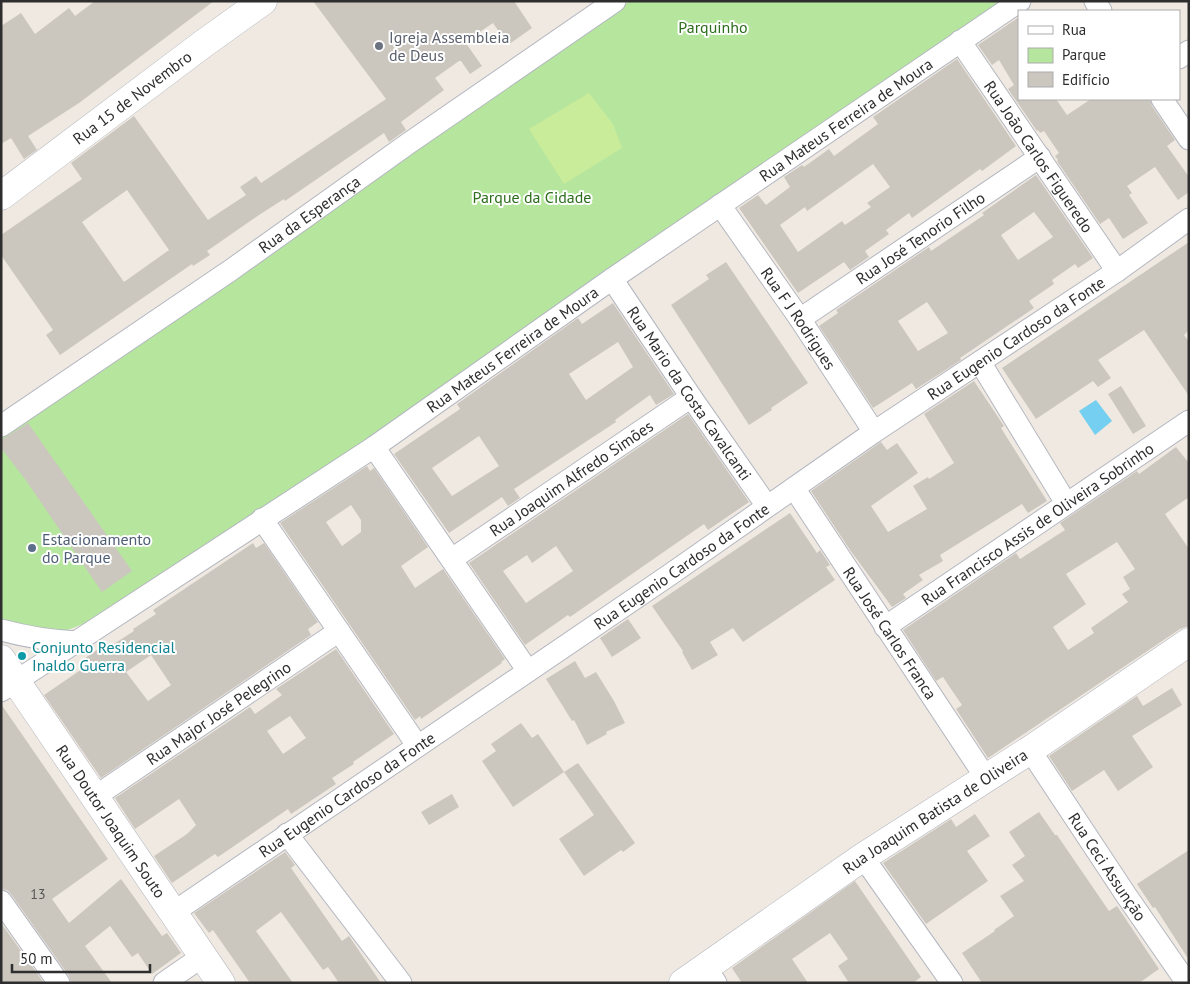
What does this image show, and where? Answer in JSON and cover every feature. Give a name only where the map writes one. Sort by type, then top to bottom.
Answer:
[{"type":"street","name":"Rua 15 de Novembro","points":[[1,196],[263,1]]},
{"type":"street","name":"Rua da Esperança","points":[[1,426],[231,270],[409,143],[614,1]]},
{"type":"street","name":"Rua Mateus Ferreira de Moura","points":[[9,686],[374,447],[612,279],[1020,1]]},
{"type":"street","name":"Rua João Carlos Figueredo","points":[[960,41],[1117,271]]},
{"type":"street","points":[[1163,100],[1189,139]]},
{"type":"street","name":"Rua José Tenorio Filho","points":[[800,319],[1040,157]]},
{"type":"street","name":"Rua F J Rodrigues","points":[[720,205],[800,319],[874,432]]},
{"type":"street","name":"Rua Eugenio Cardoso da Fonte","points":[[174,912],[874,432],[1117,271],[1189,219]]},
{"type":"street","name":"Rua Mario da Costa Cavalcanti","points":[[612,279],[691,397],[768,506]]},
{"type":"street","points":[[980,362],[1066,503]]},
{"type":"street","name":"Rua Joaquim Alfredo Simões","points":[[452,559],[691,397]]},
{"type":"street","name":"Rua Francisco Assis de Oliveira Sobrinho","points":[[885,627],[1189,421]]},
{"type":"street","points":[[374,447],[528,671]]},
{"type":"street","name":"Rua José Carlos Franca","points":[[794,488],[986,778]]},
{"type":"street","points":[[262,519],[417,745]]},
{"type":"street","points":[[1,630],[25,637],[50,641],[78,642]]},
{"type":"street","name":"Rua Major José Pelegrino","points":[[96,796],[339,631]]},
{"type":"street","name":"Rua Joaquim Batista de Oliveira","points":[[683,983],[711,975],[864,857],[1030,750],[1189,642]]},
{"type":"street","name":"Rua Doutor Joaquim Souto","points":[[1,659],[9,686],[96,796],[221,983]]},
{"type":"street","name":"Rua Ceci Assunção","points":[[1030,750],[1126,895],[1188,983]]},
{"type":"street","points":[[287,834],[401,983]]},
{"type":"street","points":[[864,857],[952,983]]},
{"type":"street","points":[[4,913],[59,983]]},
{"type":"street","points":[[164,983],[203,956]]},
{"type":"green space","name":"Parque da Cidade","points":[[630,1],[1005,1],[385,431],[83,624],[65,631],[1,627],[1,435],[161,331],[407,155],[539,66]]},
{"type":"green space","points":[[589,93],[613,124],[622,148],[564,184],[529,129]]},
{"type":"water","points":[[1096,400],[1112,421],[1095,435],[1079,411]]},
{"type":"building","points":[[95,1],[214,1],[79,103],[28,136],[37,150],[24,159],[11,138],[1,144],[1,26],[21,13],[35,34],[69,8],[75,16]]},
{"type":"building","points":[[313,1],[514,1],[532,28],[508,45],[493,23],[465,42],[482,66],[470,74],[461,61],[459,61],[435,78],[444,90],[401,122],[406,130],[389,142],[384,133],[285,201],[284,199],[259,215],[207,251],[210,255],[193,266],[192,264],[60,355],[46,335],[53,330],[1,255],[1,235],[82,179],[71,163],[134,116],[208,220],[246,195],[240,187],[256,176],[261,183],[386,99]],"holes":[[[127,190],[169,250],[124,282],[82,222]]]},
{"type":"building","points":[[1018,18],[1018,100],[1057,100],[1067,115],[1090,100],[1150,100],[1152,106],[1175,140],[1167,146],[1189,177],[1189,192],[1178,200],[1155,167],[1127,186],[1132,193],[1129,195],[1148,223],[1123,239],[1109,218],[1100,224],[1057,161],[1055,156],[1059,153],[1044,131],[1040,133],[1037,131],[1008,89],[1014,85],[999,60],[992,65],[978,45]]},
{"type":"building","points":[[957,59],[1016,146],[982,171],[980,169],[912,218],[909,213],[886,230],[889,234],[865,251],[869,257],[850,270],[844,262],[798,293],[739,208],[758,195],[766,205],[790,187],[784,177],[802,165],[804,167],[829,149],[834,156],[878,124],[873,117]],"holes":[[[873,164],[890,187],[867,203],[871,207],[845,225],[842,221],[798,252],[780,225],[805,207],[807,211]]]},
{"type":"building","points":[[1036,175],[1093,258],[1078,268],[1075,264],[1052,280],[1054,284],[1029,301],[1034,308],[960,358],[961,360],[916,389],[912,383],[873,408],[819,326],[838,313],[836,310],[929,247],[931,251],[984,215],[982,213]],"holes":[[[1034,212],[1053,237],[1018,260],[1001,235]],[[927,302],[948,333],[918,351],[898,321]]]},
{"type":"building","points":[[1189,242],[1189,330],[1184,335],[1189,342],[1189,396],[1144,330],[1098,360],[1111,378],[1098,387],[1093,381],[1036,419],[1002,368]]},
{"type":"building","points":[[726,262],[808,383],[749,425],[671,305],[709,279],[706,275]]},
{"type":"building","points":[[613,303],[674,394],[656,405],[650,395],[615,420],[616,422],[514,489],[520,498],[508,506],[502,497],[449,533],[394,454],[460,409],[457,404],[578,318],[582,324]],"holes":[[[618,342],[633,367],[586,400],[569,374]],[[479,436],[499,466],[452,496],[432,468]]]},
{"type":"building","points":[[974,381],[1004,426],[1001,428],[1047,501],[1028,513],[1022,504],[940,555],[943,561],[919,575],[923,580],[903,594],[906,598],[892,607],[850,550],[811,491],[881,442],[887,450],[897,443],[918,473],[871,506],[888,532],[927,509],[913,486],[928,477],[929,479],[954,463],[924,414]]},
{"type":"building","points":[[1121,386],[1146,426],[1133,434],[1108,394]]},
{"type":"building","points":[[688,414],[749,502],[708,530],[704,524],[570,617],[568,615],[525,645],[469,563]],"holes":[[[556,546],[573,571],[526,603],[503,571],[527,555],[532,563]]]},
{"type":"building","points":[[28,423],[132,571],[102,592],[25,479],[1,448],[1,440]]},
{"type":"building","points":[[1176,447],[1189,463],[1189,497],[1165,514],[1189,549],[1189,626],[1180,629],[988,758],[956,709],[962,705],[943,677],[936,681],[903,630],[1016,553],[1020,559],[1065,530],[1060,523],[1137,471],[1139,474]],"holes":[[[1117,542],[1135,569],[1123,577],[1130,589],[1122,594],[1128,602],[1091,628],[1094,633],[1068,650],[1053,627],[1086,604],[1066,574]]]},
{"type":"building","points":[[367,466],[370,471],[374,468],[428,547],[401,566],[415,588],[443,569],[505,659],[502,663],[421,719],[420,716],[415,720],[280,523]],"holes":[[[351,505],[361,520],[361,532],[342,546],[326,522]]]},
{"type":"building","points":[[790,513],[817,553],[820,550],[830,565],[826,567],[835,580],[743,642],[733,628],[710,642],[718,655],[692,670],[683,651],[652,606]]},
{"type":"building","points":[[253,543],[256,548],[264,543],[318,622],[308,629],[311,635],[101,778],[44,695],[85,667],[81,661],[107,643],[109,647],[156,614],[153,610]],"holes":[[[151,655],[171,685],[148,701],[126,672]]]},
{"type":"building","points":[[628,619],[641,638],[612,657],[600,638]]},
{"type":"building","points":[[336,649],[394,734],[332,778],[336,784],[291,814],[288,809],[218,857],[215,854],[172,883],[154,856],[187,834],[196,825],[179,799],[135,829],[115,798],[250,707],[255,714],[282,695],[276,689]],"holes":[[[290,716],[306,738],[283,754],[267,731]]]},
{"type":"building","points":[[575,661],[585,678],[596,672],[625,723],[606,732],[607,734],[587,745],[574,720],[572,721],[546,679]]},
{"type":"building","points":[[1172,688],[1182,705],[1132,736],[1153,767],[1118,791],[1104,770],[1072,791],[1049,756],[1137,696],[1143,706]]},
{"type":"building","points":[[1,704],[108,859],[52,899],[69,923],[121,879],[162,936],[167,933],[181,953],[152,974],[138,953],[132,957],[110,926],[85,946],[112,983],[71,983],[69,976],[11,894],[7,890],[1,889]]},
{"type":"building","points":[[521,723],[532,738],[538,734],[564,772],[513,807],[482,761],[496,751],[491,744]]},
{"type":"building","points":[[578,763],[635,843],[623,852],[621,850],[584,876],[559,839],[594,815],[564,772]]},
{"type":"building","points":[[452,794],[459,807],[429,825],[421,812]]},
{"type":"building","points":[[1039,812],[1109,911],[1117,906],[1159,969],[1139,983],[982,983],[962,953],[1014,916],[1000,896],[1024,881],[1012,865],[1025,856],[1009,832]]},
{"type":"building","points":[[975,814],[990,836],[967,851],[988,881],[926,924],[883,863],[951,819],[956,827]]},
{"type":"building","points":[[1189,850],[1189,960],[1155,907],[1153,908],[1137,884]]},
{"type":"building","points":[[285,852],[295,865],[291,868],[342,941],[349,936],[381,983],[339,983],[328,967],[323,970],[281,912],[256,931],[293,983],[250,983],[213,930],[209,933],[194,913]]},
{"type":"building","points":[[855,881],[921,977],[913,983],[849,983],[838,966],[848,959],[830,933],[792,959],[808,983],[742,983],[732,968]]},
{"type":"building","points":[[1,923],[44,983],[1,983]]},
{"type":"place","name":"Igreja Assembleia de Deus","points":[[379,46]]},
{"type":"place","name":"Estacionamento do Parque","points":[[32,548]]},
{"type":"place","name":"Conjunto Residencial Inaldo Guerra","points":[[22,656]]},
{"type":"park label","name":"Parquinho","points":[[713,27]]}]
